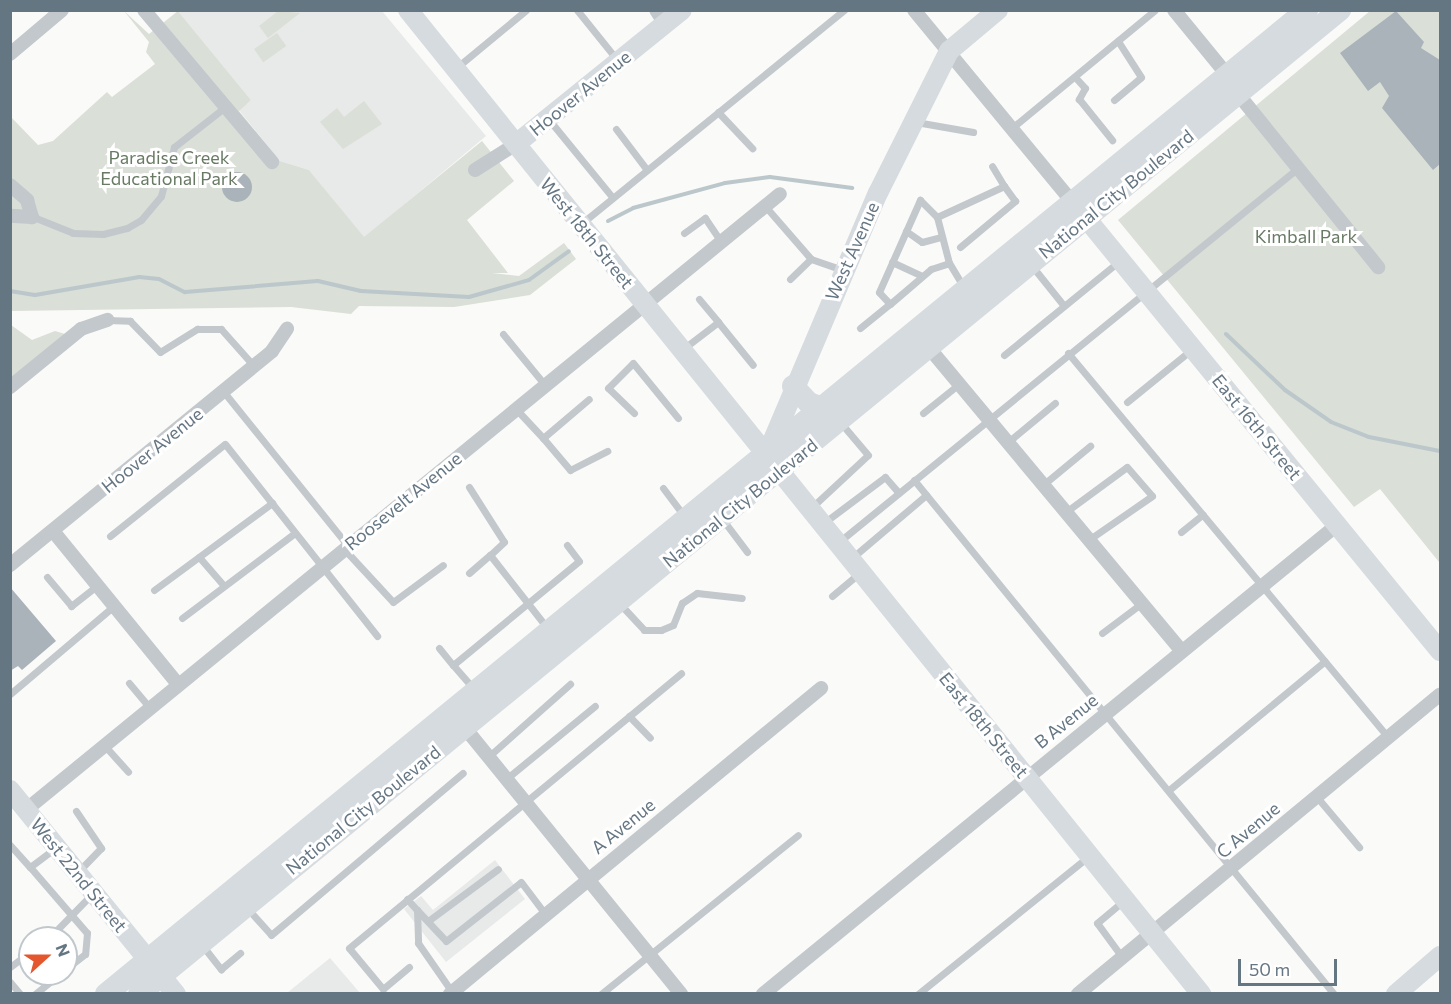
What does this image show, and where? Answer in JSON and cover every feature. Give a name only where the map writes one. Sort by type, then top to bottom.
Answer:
[{"type":"main road","name":"National City Boulevard","points":[[1233,85],[1307,10]]},
{"type":"main road","name":"National City Boulevard","points":[[922,340],[966,290],[1079,211],[1233,85],[1340,10]]},
{"type":"main road","name":"National City Boulevard","points":[[106,993],[200,943],[245,907],[458,719],[476,691],[687,520],[772,464],[922,340],[1031,264],[1079,211]]},
{"type":"main road","points":[[793,386],[809,403],[832,415]]},
{"type":"main road","name":"National City Boulevard","points":[[139,993],[155,967],[458,719],[618,602],[721,518],[772,464]]},
{"type":"street","points":[[10,54],[62,10]]},
{"type":"street","points":[[144,10],[272,162]]},
{"type":"street","name":"West 18th Street","points":[[408,10],[772,464]]},
{"type":"street","name":"Hoover Avenue","points":[[475,170],[549,120],[619,63],[660,17],[682,10]]},
{"type":"street","points":[[914,10],[1013,127],[1079,211]]},
{"type":"street","points":[[949,51],[998,10]]},
{"type":"street","points":[[1174,10],[1378,267]]},
{"type":"street","name":"West Avenue","points":[[772,464],[793,386],[843,270],[949,51]]},
{"type":"street","points":[[10,185],[27,200],[32,217]]},
{"type":"street","name":"Roosevelt Avenue","points":[[27,809],[177,683],[780,194]]},
{"type":"street","name":"East 16th Street","points":[[1079,211],[1440,651]]},
{"type":"street","points":[[10,387],[81,329],[107,320]]},
{"type":"street","name":"Hoover Avenue","points":[[10,565],[254,366],[287,329]]},
{"type":"street","points":[[922,340],[1067,511],[1180,650]]},
{"type":"street","name":"East 18th Street","points":[[772,464],[1201,993]]},
{"type":"street","name":"B Avenue","points":[[763,993],[1180,650],[1337,525]]},
{"type":"street","points":[[52,531],[177,683]]},
{"type":"street","name":"A Avenue","points":[[451,993],[821,688]]},
{"type":"street","name":"C Avenue","points":[[1078,993],[1440,694]]},
{"type":"street","points":[[458,719],[681,993]]},
{"type":"street","name":"West 22nd Street","points":[[10,790],[78,872],[92,894],[176,993]]},
{"type":"street","points":[[1396,993],[1440,956]]},
{"type":"lane","points":[[455,68],[526,10]]},
{"type":"lane","points":[[577,10],[619,63]]},
{"type":"lane","points":[[580,225],[844,10]]},
{"type":"lane","points":[[1013,127],[1155,10]]},
{"type":"lane","points":[[1114,100],[1141,77],[1118,41]]},
{"type":"lane","points":[[1075,77],[1085,88],[1080,99],[1112,141]]},
{"type":"lane","points":[[10,216],[32,217],[73,233],[103,234],[127,228],[141,220],[161,196],[170,153],[225,107]]},
{"type":"lane","points":[[718,112],[752,148]]},
{"type":"lane","points":[[549,120],[613,198]]},
{"type":"lane","points":[[914,121],[973,132]]},
{"type":"lane","points":[[615,129],[647,170]]},
{"type":"lane","points":[[960,247],[1014,201],[992,166]]},
{"type":"lane","points":[[836,545],[1068,353],[1298,168]]},
{"type":"lane","points":[[937,217],[1004,186]]},
{"type":"lane","points":[[890,304],[879,292],[920,200],[937,217],[949,263],[966,290]]},
{"type":"lane","points":[[765,206],[811,259],[843,270]]},
{"type":"lane","points":[[684,233],[705,218],[721,242]]},
{"type":"lane","points":[[906,231],[922,242],[941,237]]},
{"type":"lane","points":[[790,279],[811,259]]},
{"type":"lane","points":[[1004,355],[1120,260]]},
{"type":"lane","points":[[892,261],[922,276]]},
{"type":"lane","points":[[860,328],[922,276],[949,263]]},
{"type":"lane","points":[[1031,264],[1064,306]]},
{"type":"lane","points":[[699,300],[753,365]]},
{"type":"lane","points":[[107,320],[130,321],[160,352],[197,329],[220,329],[254,366]]},
{"type":"lane","points":[[681,350],[718,322]]},
{"type":"lane","points":[[503,334],[545,385]]},
{"type":"lane","points":[[1127,402],[1192,348]]},
{"type":"lane","points":[[1068,353],[1388,737]]},
{"type":"lane","points":[[634,413],[608,388],[633,363],[678,418]]},
{"type":"lane","points":[[923,413],[960,384]]},
{"type":"lane","points":[[223,391],[346,547],[393,602],[443,565]]},
{"type":"lane","points":[[543,438],[589,399]]},
{"type":"lane","points":[[1008,442],[1055,403]]},
{"type":"lane","points":[[516,409],[570,470],[607,451]]},
{"type":"lane","points":[[814,518],[868,455],[832,415]]},
{"type":"lane","points":[[110,536],[225,444],[377,636]]},
{"type":"lane","points":[[1044,484],[1090,446]]},
{"type":"lane","points":[[1067,511],[1127,467],[1152,496],[1090,539]]},
{"type":"lane","points":[[814,518],[885,477],[898,493]]},
{"type":"lane","points":[[914,480],[1107,712],[1334,993]]},
{"type":"lane","points":[[469,487],[504,542],[469,573]]},
{"type":"lane","points":[[663,488],[687,520]]},
{"type":"lane","points":[[832,596],[854,567],[926,495]]},
{"type":"lane","points":[[154,590],[272,503]]},
{"type":"lane","points":[[1181,532],[1203,514]]},
{"type":"lane","points":[[721,518],[747,552]]},
{"type":"lane","points":[[183,618],[295,533]]},
{"type":"lane","points":[[453,665],[579,561],[567,545]]},
{"type":"lane","points":[[490,555],[550,631]]},
{"type":"lane","points":[[199,557],[224,586]]},
{"type":"lane","points":[[47,577],[71,606],[98,585]]},
{"type":"lane","points":[[618,602],[644,630],[661,630],[674,625],[682,603],[697,593],[742,598]]},
{"type":"lane","points":[[1102,633],[1142,603]]},
{"type":"lane","points":[[10,694],[115,605]]},
{"type":"lane","points":[[438,648],[476,691]]},
{"type":"lane","points":[[1169,790],[1325,661]]},
{"type":"lane","points":[[409,967],[383,989],[350,948],[524,801],[681,673]]},
{"type":"lane","points":[[129,683],[149,707]]},
{"type":"lane","points":[[488,757],[570,684]]},
{"type":"lane","points":[[506,779],[595,706]]},
{"type":"lane","points":[[629,716],[650,738]]},
{"type":"lane","points":[[104,745],[128,772]]},
{"type":"lane","points":[[245,907],[271,935],[463,773]]},
{"type":"lane","points":[[1316,796],[1359,847]]},
{"type":"lane","points":[[76,812],[101,848],[78,872]]},
{"type":"lane","points":[[601,993],[798,835]]},
{"type":"lane","points":[[10,844],[87,933],[88,943],[85,954],[78,960]]},
{"type":"lane","points":[[30,867],[57,847]]},
{"type":"lane","points":[[918,993],[1090,855]]},
{"type":"lane","points":[[428,921],[498,869]]},
{"type":"lane","points":[[407,899],[446,941],[521,882],[545,914]]},
{"type":"lane","points":[[60,926],[92,894]]},
{"type":"lane","points":[[1122,957],[1097,923],[1125,899]]},
{"type":"lane","points":[[417,910],[418,943],[451,993]]},
{"type":"lane","points":[[200,943],[221,969],[240,953]]},
{"type":"lane","points":[[10,982],[20,993]]},
{"type":"shaded area","points":[[178,11],[382,11],[486,136],[364,238],[309,170],[280,161],[239,110],[251,100]]},
{"type":"shaded area","points":[[495,860],[525,899],[446,962],[404,909],[421,896],[433,910]]},
{"type":"shaded area","points":[[330,958],[360,993],[287,993]]},
{"type":"green space","name":"Paradise Creek Educational Park","points":[[124,11],[149,34],[178,11],[251,100],[239,111],[280,161],[309,170],[364,237],[482,141],[514,181],[467,220],[508,273],[492,273],[519,276],[564,243],[576,259],[530,295],[454,307],[359,306],[351,314],[291,307],[11,311],[10,116],[38,145],[53,141],[107,92],[112,97],[155,64],[146,52],[149,42]]},
{"type":"green space","points":[[278,11],[300,13],[268,38],[259,26]]},
{"type":"green space","name":"Kimball Park","points":[[1370,11],[1440,11],[1439,562],[1380,489],[1354,507],[1118,220]]},
{"type":"green space","points":[[277,33],[286,46],[263,62],[254,49]]},
{"type":"green space","points":[[364,101],[382,124],[343,149],[320,122],[337,108],[344,117]]},
{"type":"green space","points":[[11,325],[32,340],[55,331],[65,334],[11,379]]},
{"type":"building","points":[[1396,11],[1424,42],[1421,48],[1440,60],[1440,164],[1433,170],[1382,108],[1389,96],[1380,82],[1368,91],[1340,53]]},
{"type":"building","points":[[237,172],[248,176],[252,187],[248,198],[237,202],[226,198],[222,187],[226,176]]},
{"type":"building","points":[[10,587],[56,641],[22,670],[18,666],[10,671]]},
{"type":"waterway","points":[[608,221],[633,208],[725,183],[770,177],[852,188]]},
{"type":"waterway","points":[[10,291],[35,295],[139,277],[159,279],[185,292],[318,281],[361,291],[469,297],[529,280],[569,251]]},
{"type":"waterway","points":[[1226,334],[1285,390],[1331,422],[1369,437],[1440,451]]}]
